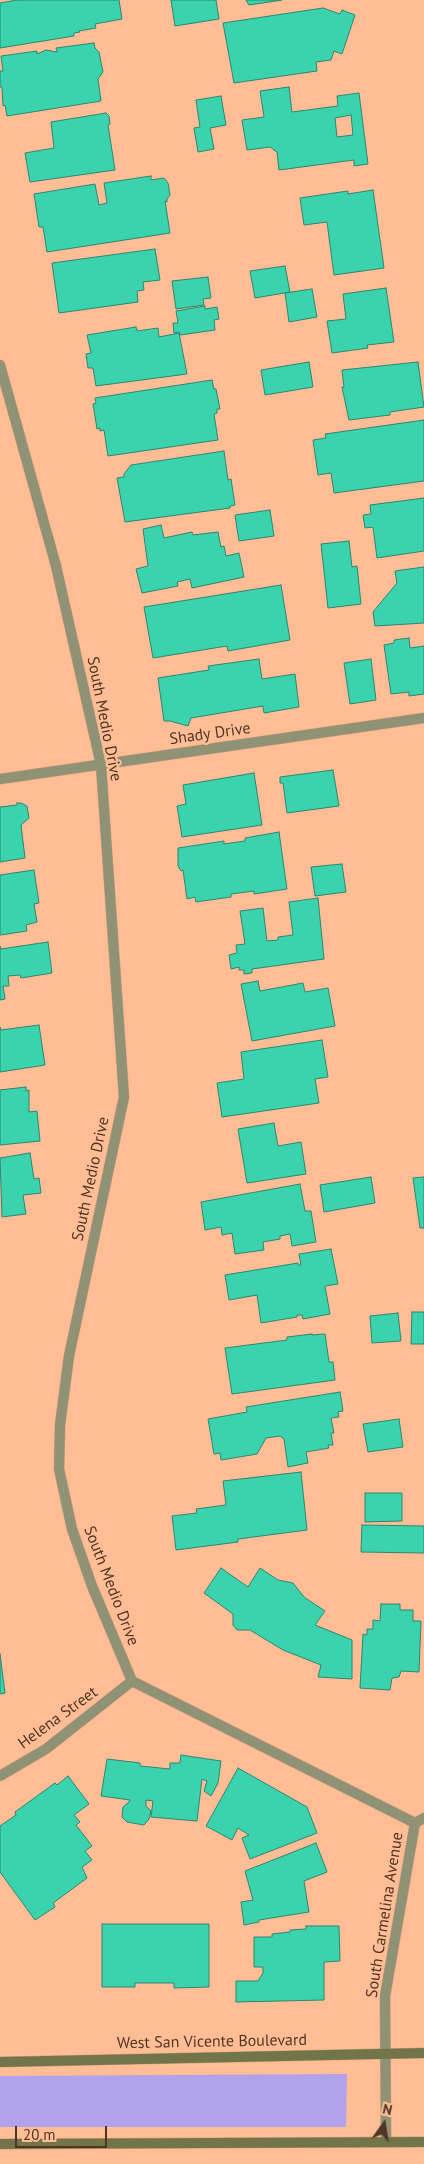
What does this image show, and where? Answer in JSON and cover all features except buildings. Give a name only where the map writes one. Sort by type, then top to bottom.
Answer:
[{"type":"main road","name":"West San Vicente Boulevard","points":[[0,2062],[424,2054]]},
{"type":"main road","points":[[0,2144],[424,2142]]},
{"type":"street","name":"South Medio Drive","points":[[0,365],[56,566],[101,766],[124,1097],[69,1356],[60,1425],[59,1469],[72,1529],[92,1586],[132,1681]]},
{"type":"street","name":"Shady Drive","points":[[0,779],[101,766],[424,718]]},
{"type":"street","name":"Helena Street","points":[[0,1776],[46,1749],[132,1681]]},
{"type":"street","points":[[132,1681],[414,1823]]},
{"type":"street","name":"South Carmelina Avenue","points":[[386,2142],[387,2054],[385,1996],[414,1823],[424,1818]]},
{"type":"shaded area","points":[[347,2074],[346,2127],[0,2127],[0,2076]]}]
